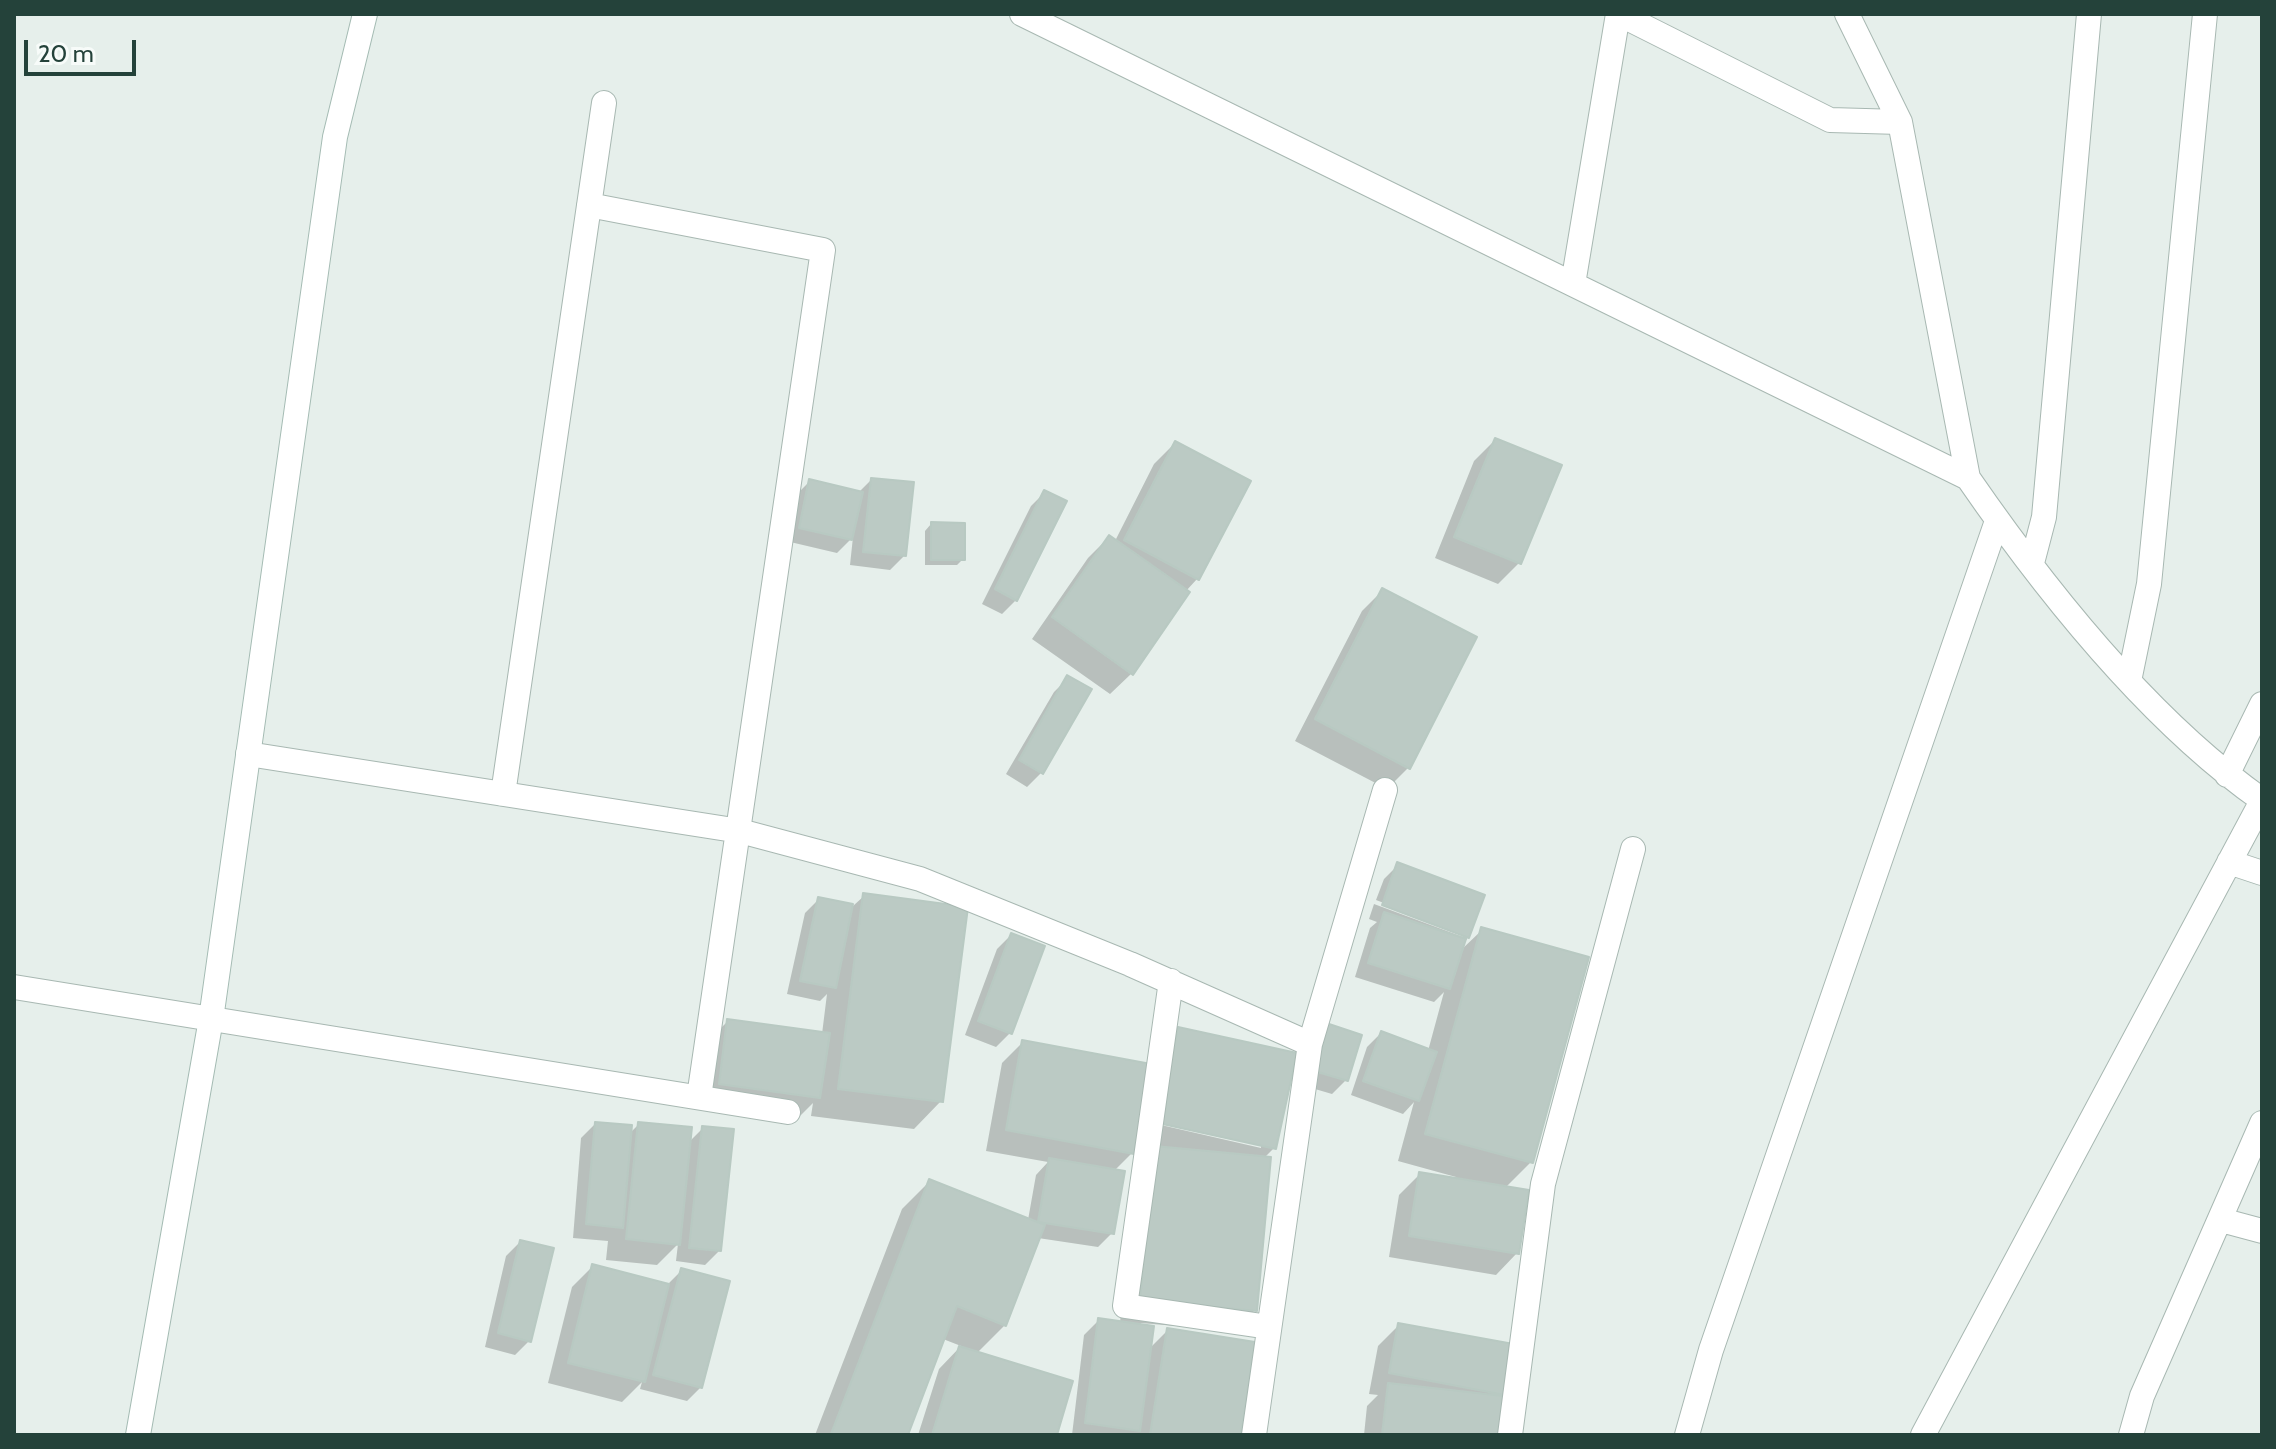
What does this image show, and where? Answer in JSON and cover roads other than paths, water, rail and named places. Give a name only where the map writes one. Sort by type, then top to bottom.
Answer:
[{"type":"street","points":[[138,1435],[211,1019],[335,137],[365,14]]},
{"type":"street","points":[[1022,14],[1968,478]]},
{"type":"street","points":[[1573,284],[1618,14],[1830,120],[1900,122]]},
{"type":"street","points":[[1847,14],[1900,122],[1968,478],[1997,521],[2129,681],[2227,775],[2262,801],[1923,1435]]},
{"type":"street","points":[[2032,563],[2044,517],[2089,14]]},
{"type":"street","points":[[2129,681],[2149,584],[2205,14]]},
{"type":"street","points":[[503,794],[604,103]]},
{"type":"street","points":[[589,205],[823,250],[699,1097]]},
{"type":"street","points":[[1687,1435],[1711,1350],[1997,521]]},
{"type":"street","points":[[2227,775],[2262,704]]},
{"type":"street","points":[[248,754],[740,831],[920,879],[1171,981],[1310,1044]]},
{"type":"street","points":[[1254,1435],[1310,1044],[1385,790]]},
{"type":"street","points":[[1510,1435],[1543,1184],[1633,849]]},
{"type":"street","points":[[2229,862],[2262,873]]},
{"type":"street","points":[[1171,981],[1125,1306],[1269,1327]]},
{"type":"street","points":[[14,987],[788,1112]]},
{"type":"street","points":[[2131,1435],[2142,1396],[2262,1123]]},
{"type":"street","points":[[2221,1220],[2262,1231]]}]
